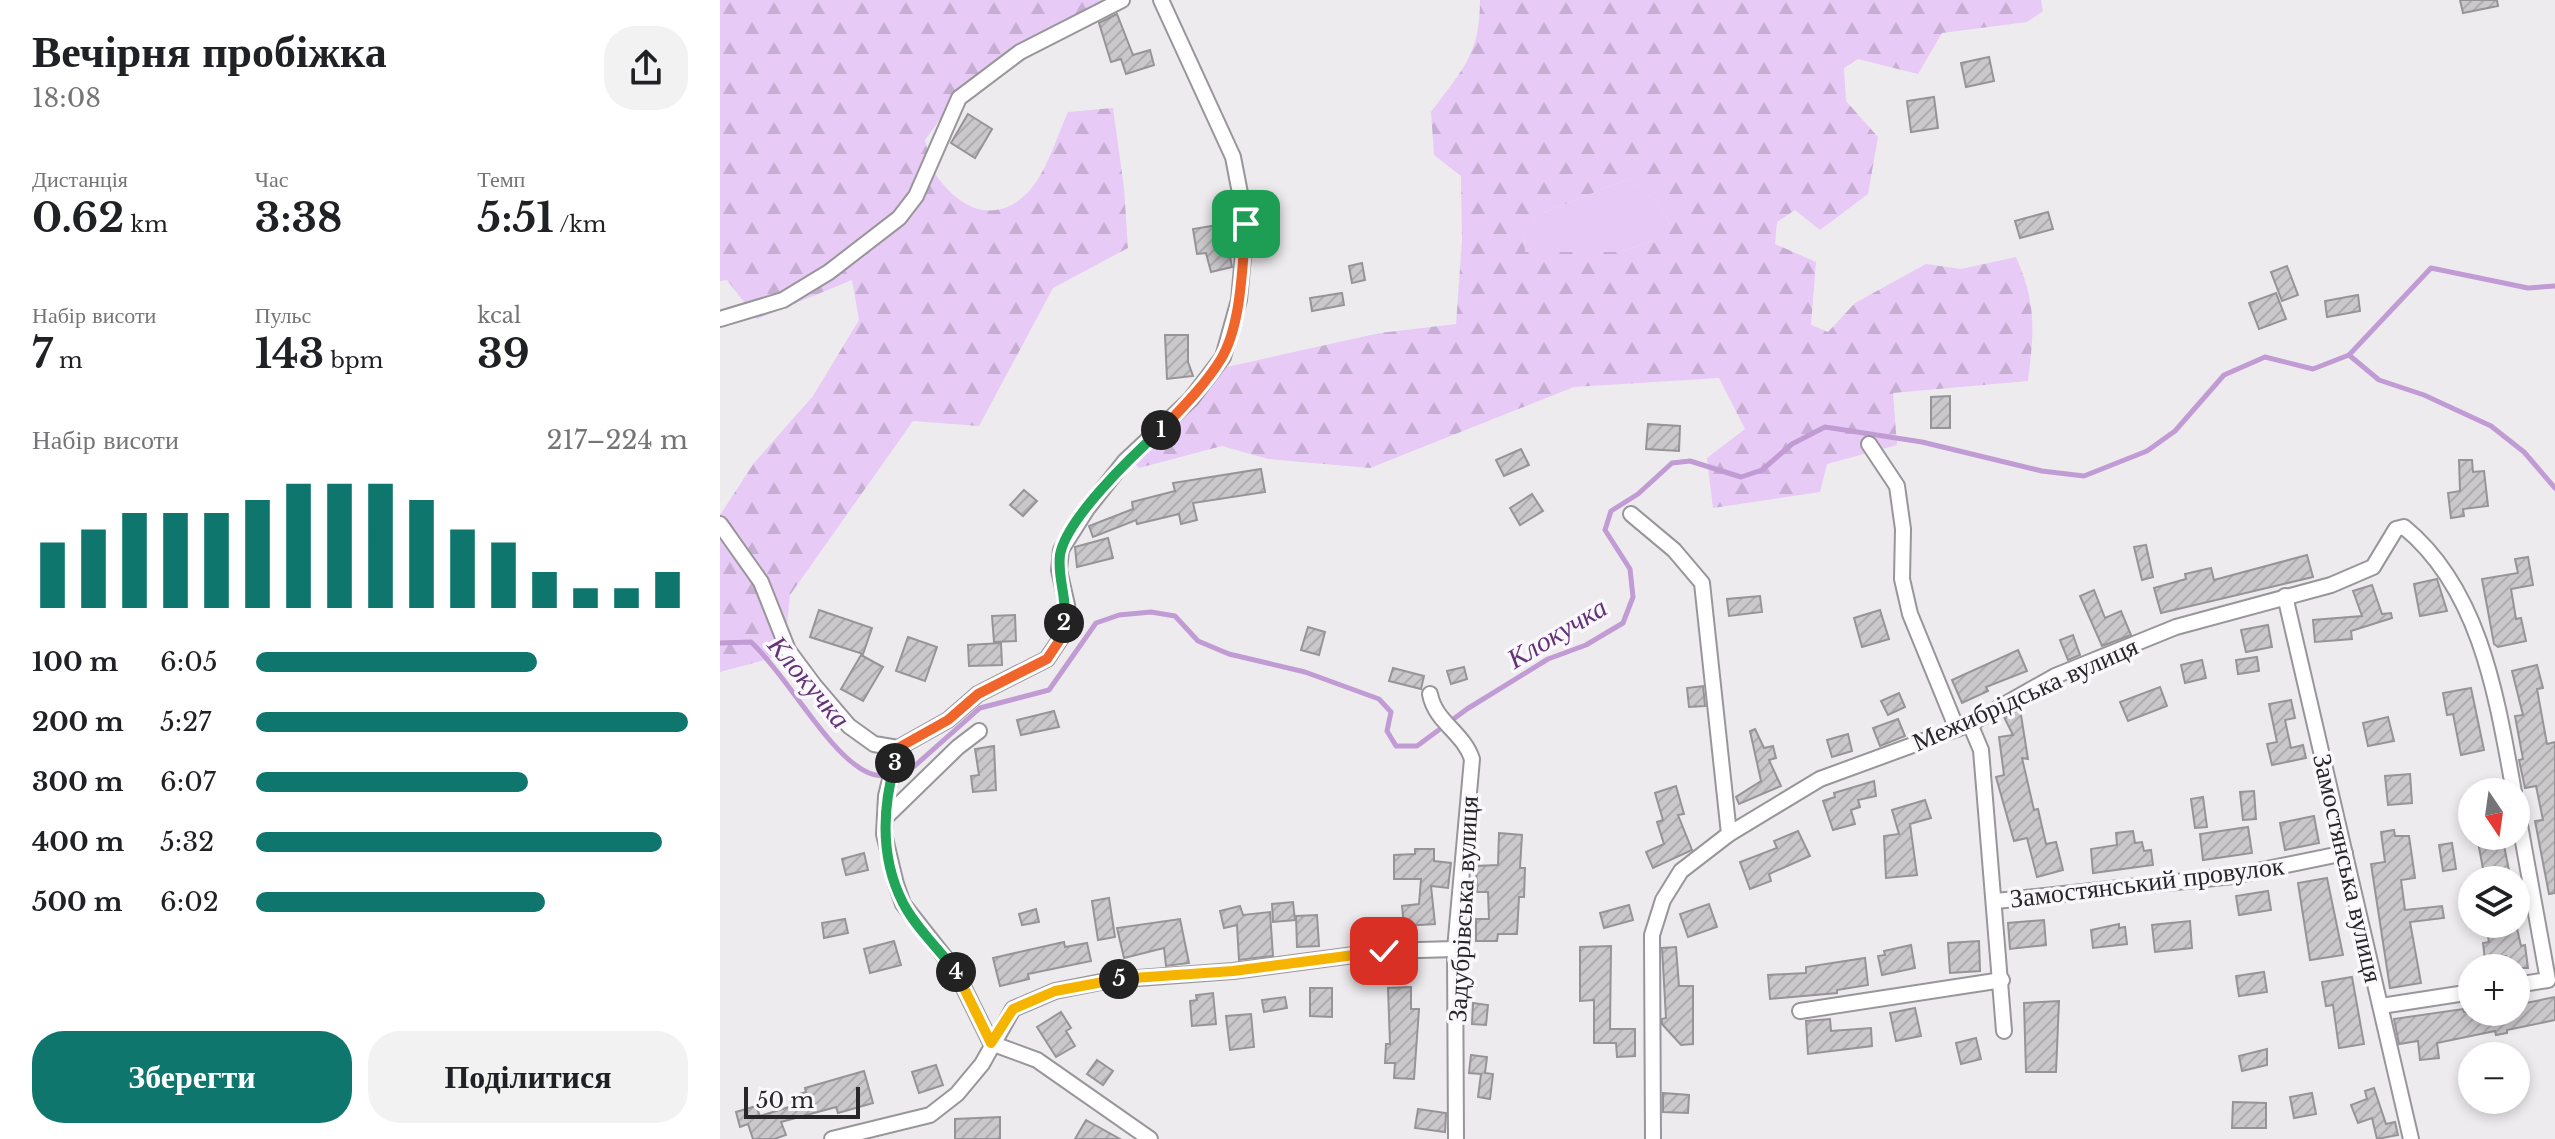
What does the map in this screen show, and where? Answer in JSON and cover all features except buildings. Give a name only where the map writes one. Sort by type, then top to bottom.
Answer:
[{"type":"street","points":[[720,319],[783,300],[829,272],[899,218],[916,196],[959,98],[1020,52],[1122,0]]},
{"type":"street","points":[[1150,1139],[1037,1060],[991,1043],[955,970],[903,904],[889,861],[885,818],[886,796],[896,756],[948,720],[978,694],[1047,659],[1061,638],[1067,605],[1059,570],[1061,550],[1087,509],[1125,461],[1191,399],[1223,357],[1239,300],[1246,224],[1233,157],[1161,0]]},
{"type":"street","points":[[1869,444],[1897,486],[1903,529],[1902,579],[1910,614],[1963,727],[1981,750],[1996,901],[2004,1031]]},
{"type":"street","points":[[1631,514],[1674,550],[1702,583],[1729,834]]},
{"type":"street","points":[[720,524],[761,582],[788,650],[814,685],[849,726],[896,756]]},
{"type":"street","name":"Межибрідська вулиця","points":[[1653,1139],[1652,935],[1663,900],[1681,871],[1729,834],[1820,779],[1963,727],[2055,676],[2176,627],[2331,585],[2373,567],[2396,529],[2404,527],[2438,563],[2467,605],[2502,723],[2512,778]]},
{"type":"street","name":"Замостянська вулиця","points":[[2285,596],[2411,1139]]},
{"type":"street","name":"Задубрівська вулиця","points":[[1430,694],[1446,724],[1467,744],[1472,759],[1455,949],[1456,1139]]},
{"type":"street","points":[[885,818],[958,747],[979,731]]},
{"type":"street","points":[[2525,850],[2551,979],[2530,983]]},
{"type":"street","name":"Замостянський провулок","points":[[1996,901],[2233,876],[2345,853]]},
{"type":"street","points":[[832,1139],[930,1115],[957,1094],[982,1064],[991,1043],[1013,1009],[1055,991],[1111,980],[1233,971],[1384,951],[1455,949]]},
{"type":"street","points":[[1800,1011],[2002,980]]},
{"type":"street","points":[[2381,1006],[2458,994]]},
{"type":"green space","points":[[720,0],[1103,0],[969,80],[925,140],[934,171],[948,190],[975,208],[1003,209],[1029,191],[1041,174],[1068,112],[1113,108],[1124,188],[1128,248],[1053,288],[979,426],[913,421],[790,595],[784,655],[720,672],[720,515],[754,463],[813,396],[859,320],[852,280],[757,319],[727,280],[720,281]]},
{"type":"green space","points":[[1480,0],[2041,0],[2043,11],[2027,22],[1942,33],[1918,74],[1858,59],[1844,68],[1846,101],[1878,137],[1868,194],[1820,230],[1795,210],[1777,222],[1775,244],[1816,262],[1811,325],[1828,332],[1855,303],[1926,264],[1961,269],[2016,257],[2031,304],[2032,347],[2028,381],[1893,393],[1897,445],[1827,464],[1820,492],[1713,508],[1707,458],[1745,429],[1719,378],[1574,387],[1370,468],[1268,459],[1222,446],[1139,468],[1131,459],[1222,368],[1380,333],[1456,324],[1462,240],[1461,176],[1434,155],[1431,112],[1467,61],[1477,35]],"holes":[[[1628,179],[1654,199],[1670,223],[1648,243],[1619,252],[1525,252],[1524,231],[1545,212]]]},
{"type":"green space","points":[[1628,179],[1654,199],[1670,223],[1648,243],[1619,252],[1525,253],[1524,231],[1545,212]]},
{"type":"waterway","name":"Клокучка","points":[[720,643],[751,642],[839,750],[854,764],[880,776],[901,778],[980,708],[1049,690],[1096,623],[1119,615],[1151,612],[1175,616],[1198,641],[1229,654],[1305,672],[1379,699],[1391,712],[1387,731],[1396,746],[1417,746],[1467,709],[1548,659],[1586,645],[1623,623],[1633,597],[1630,569],[1605,530],[1611,511],[1638,494],[1672,463],[1690,461],[1741,477],[1762,470],[1792,444],[1825,427],[1922,442],[2042,471],[2084,476],[2147,451],[2175,431],[2224,375],[2265,357],[2313,369],[2349,355],[2431,268],[2528,288],[2555,286]]},
{"type":"waterway","points":[[2349,355],[2379,380],[2424,395],[2491,426],[2524,452],[2555,488]]},
{"type":"route","points":[[1246,224],[1239,300],[1223,357],[1191,399],[1125,461],[1087,509],[1061,550],[1059,570],[1067,605],[1061,638],[1047,659],[1024,674],[978,694],[948,720],[898,748],[886,796],[884,834],[889,861],[903,904],[955,970],[979,1013],[991,1043],[1013,1009],[1055,991],[1111,980],[1233,971],[1384,951]]}]
